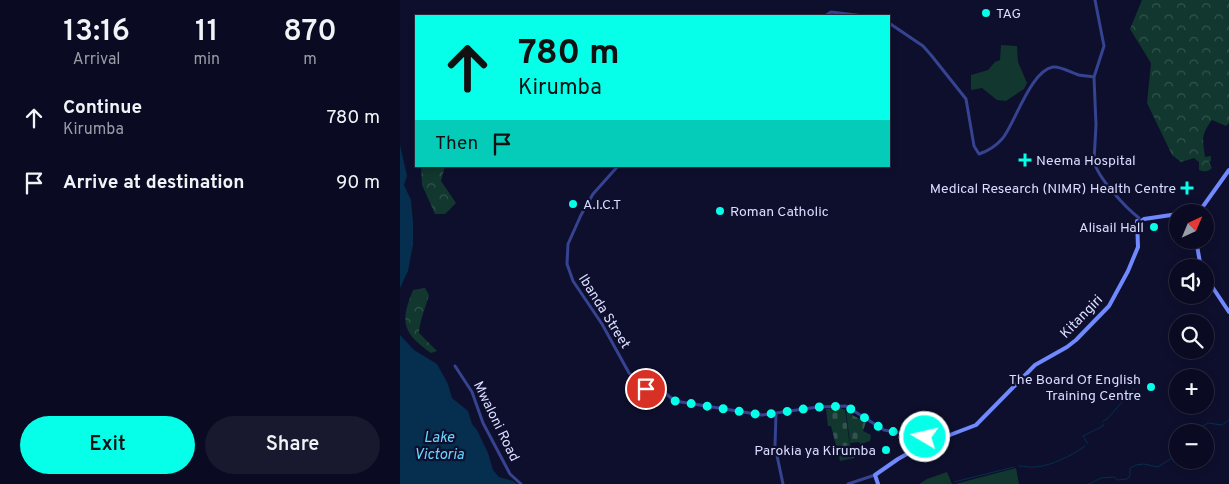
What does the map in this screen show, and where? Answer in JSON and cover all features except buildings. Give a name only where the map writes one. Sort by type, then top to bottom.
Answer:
[{"type":"main road","points":[[1204,204],[1229,170]]},
{"type":"main road","points":[[1139,220],[1169,215]]},
{"type":"main road","name":"Kitangiri","points":[[875,475],[921,446],[976,425],[1035,365],[1072,344],[1109,306],[1138,249],[1139,220]]},
{"type":"main road","points":[[1214,290],[1229,312]]},
{"type":"main road","points":[[875,475],[878,484]]},
{"type":"street","points":[[1095,0],[1104,46],[1094,77],[1096,114],[1095,167],[1109,188],[1139,220]]},
{"type":"street","points":[[826,15],[831,12],[856,15]]},
{"type":"street","points":[[890,24],[923,46],[966,98],[974,146],[979,154],[1000,141],[1010,127],[1028,91],[1046,70],[1053,67],[1060,68],[1094,77]]},
{"type":"street","name":"Ibanda Street","points":[[617,167],[593,194],[581,215],[568,244],[567,264],[573,281],[608,335],[626,369],[642,386],[651,391],[665,393],[672,400],[750,414],[776,414]]},
{"type":"street","name":"Mwaloni Road","points":[[455,366],[472,392],[483,423],[510,474],[521,484]]},
{"type":"street","points":[[783,484],[775,442],[776,414],[818,407],[846,406],[884,430],[940,440]]},
{"type":"street","name":"Kitangiri","points":[[848,484],[875,475]]},
{"type":"green space","points":[[1142,0],[1229,0],[1229,123],[1226,126],[1212,120],[1206,130],[1203,138],[1205,157],[1211,156],[1211,161],[1209,162],[1212,168],[1207,171],[1199,170],[1199,162],[1194,158],[1181,162],[1172,155],[1147,103],[1151,63],[1130,29]]},
{"type":"green space","points":[[1001,45],[1017,46],[1018,62],[1027,83],[1024,89],[1006,101],[997,100],[982,88],[971,90],[971,75],[988,70],[995,62],[1000,60]]},
{"type":"green space","points":[[421,167],[445,167],[441,181],[456,203],[445,214],[435,214],[422,185]]},
{"type":"green space","points":[[425,288],[429,295],[421,319],[419,333],[437,351],[431,353],[421,346],[409,333],[405,319],[413,290]]},
{"type":"green space","points":[[840,408],[845,410],[849,440],[854,458],[840,461],[831,426],[828,426],[826,409]]},
{"type":"green space","points":[[846,412],[866,422],[863,431],[871,435],[870,441],[860,444],[859,442],[850,443]]},
{"type":"green space","points":[[1016,468],[1019,484],[955,484]]},
{"type":"green space","points":[[947,472],[952,484],[919,484],[927,479]]},
{"type":"water","points":[[400,145],[407,176],[404,185],[411,200],[413,245],[408,271],[400,288]]},
{"type":"water","name":"Lake Victoria","points":[[400,335],[414,350],[437,364],[448,384],[452,398],[468,411],[472,424],[488,453],[493,470],[499,477],[517,484],[400,484]]},
{"type":"waterway","points":[[1103,421],[1134,389]]},
{"type":"waterway","points":[[1206,424],[1222,425],[1229,420]]},
{"type":"waterway","points":[[1088,444],[1083,436],[1103,426],[1103,424]]},
{"type":"waterway","points":[[1019,466],[1034,467],[1049,464],[1068,457],[1085,446]]},
{"type":"waterway","points":[[1089,484],[1101,478],[1127,479],[1130,476],[1130,468],[1136,465],[1144,464],[1158,467],[1169,460]]},
{"type":"waterway","points":[[954,482],[1014,467]]},
{"type":"place","name":"TAG","points":[[986,13]]},
{"type":"place","name":"Neema Hospital","points":[[1025,160]]},
{"type":"place","name":"Medical Research (NIMR) Health Centre","points":[[1187,188]]},
{"type":"place","name":"A.I.C.T","points":[[573,204]]},
{"type":"place","name":"Roman Catholic","points":[[720,211]]},
{"type":"place","name":"Alisail Hall","points":[[1154,227]]},
{"type":"place","name":"The Board Of English Training Centre","points":[[1151,387]]},
{"type":"place","name":"Parokia ya Kirumba","points":[[886,450]]},
{"type":"route","points":[[646,389],[665,393],[675,401],[762,415],[818,407],[846,406],[884,430],[925,437]]}]
